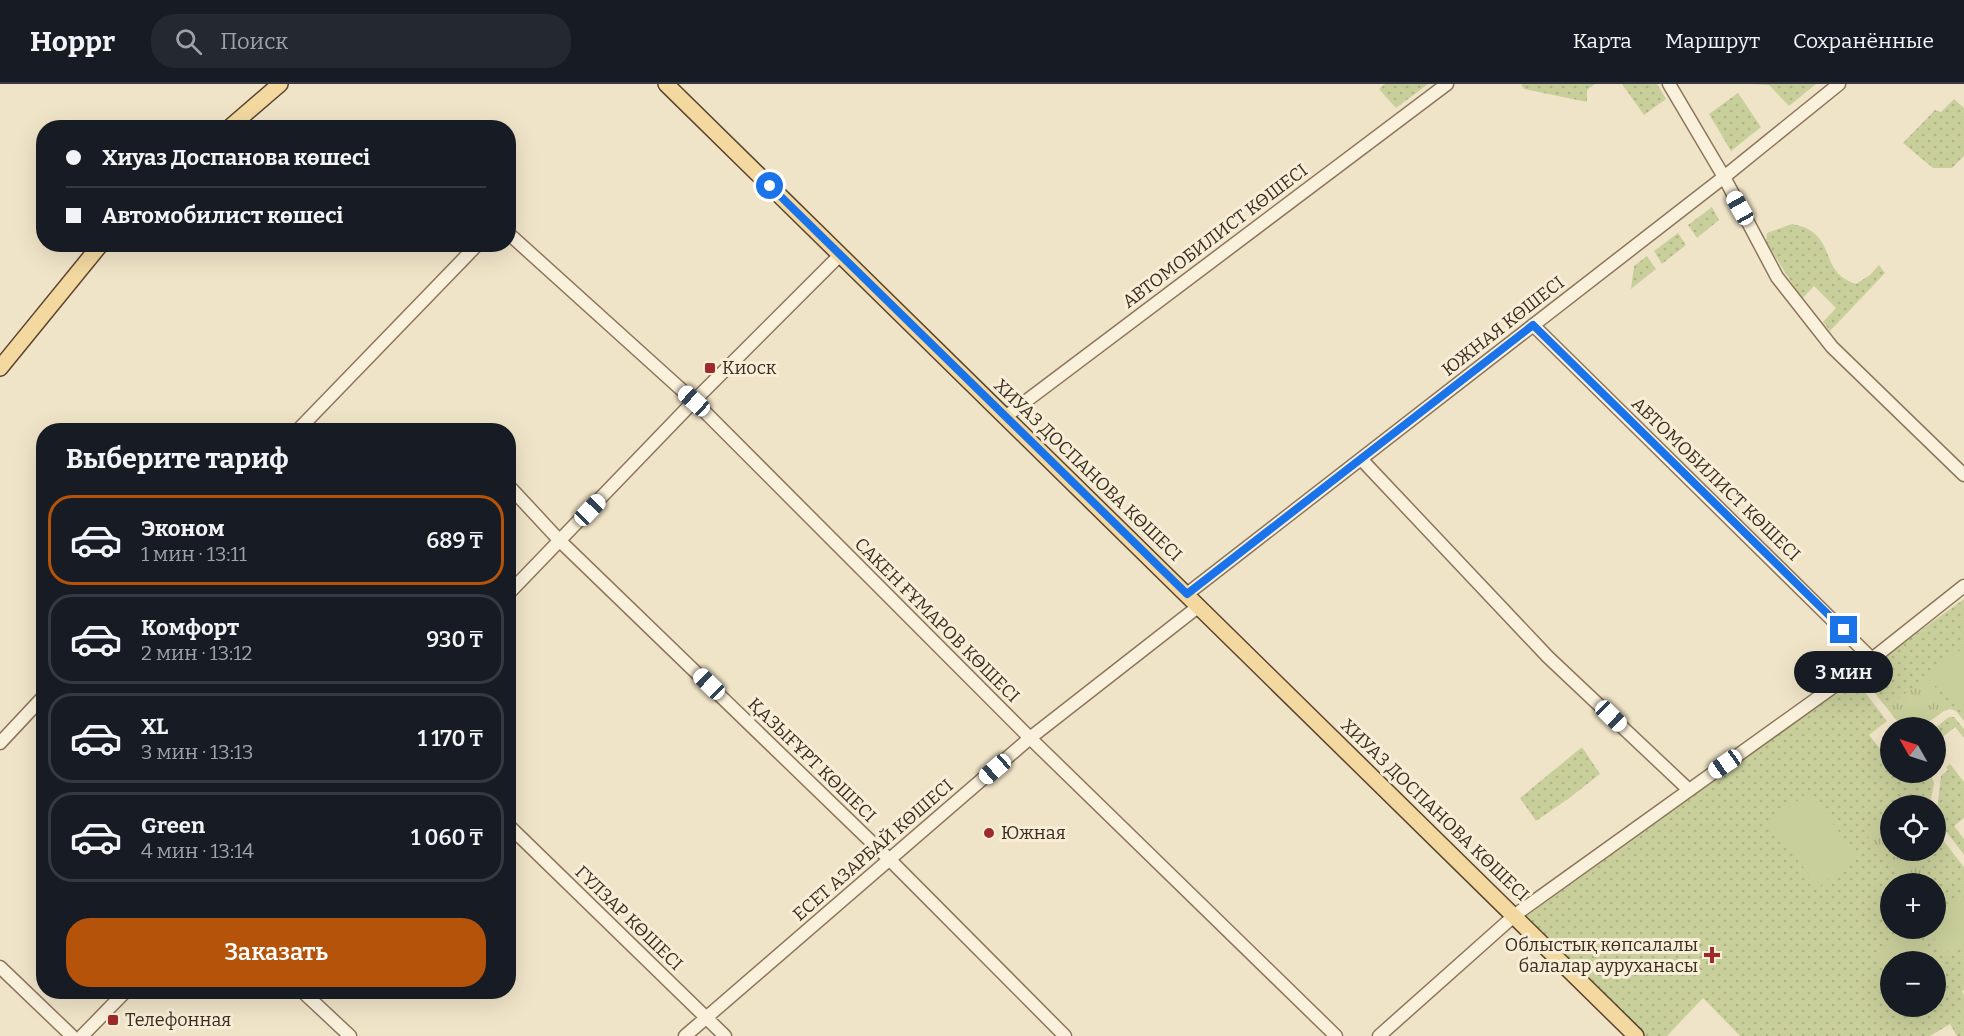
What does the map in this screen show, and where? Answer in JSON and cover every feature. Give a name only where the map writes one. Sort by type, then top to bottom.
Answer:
[{"type":"main road","points":[[238,120],[280,84]]},
{"type":"main road","name":"ХИУАЗ ДОСПАНОВА КӨШЕСІ","points":[[666,84],[1636,1036]]},
{"type":"main road","points":[[0,368],[94,252]]},
{"type":"street","name":"АВТОМОБИЛИСТ КӨШЕСІ","points":[[1005,417],[1447,84]]},
{"type":"street","points":[[1669,84],[1724,177],[1777,277],[1832,347],[1964,475]]},
{"type":"street","name":"ЮЖНАЯ КӨШЕСІ","points":[[1187,594],[1724,177],[1839,84]]},
{"type":"street","name":"САКЕН ҒҰМАРОВ КӨШЕСІ","points":[[516,241],[694,401],[1030,738],[1336,1036]]},
{"type":"street","points":[[305,423],[470,252]]},
{"type":"street","points":[[516,586],[694,401],[840,255]]},
{"type":"street","name":"АВТОМОБИЛИСТ КӨШЕСІ","points":[[1533,325],[1872,659]]},
{"type":"street","points":[[1361,459],[1548,657],[1689,790]]},
{"type":"street","name":"ҚАЗЫҒҰРТ КӨШЕСІ","points":[[516,494],[560,541],[890,860],[1065,1036]]},
{"type":"street","points":[[1379,1036],[1515,915],[1872,659],[1964,586]]},
{"type":"street","name":"ЕСЕТ АЗАРБАЙ КӨШЕСІ","points":[[685,1036],[1030,738],[1199,606]]},
{"type":"street","points":[[0,743],[36,705]]},
{"type":"street","name":"ГҮЛЗАР КӨШЕСІ","points":[[516,833],[725,1036]]},
{"type":"street","points":[[0,967],[72,1036]]},
{"type":"street","points":[[82,1036],[118,999]]},
{"type":"street","points":[[310,999],[350,1036]]},
{"type":"green space","points":[[1385,84],[1428,84],[1396,108],[1379,89]]},
{"type":"green space","points":[[1595,84],[1587,90],[1587,102],[1524,89],[1521,85]]},
{"type":"green space","points":[[1622,84],[1657,84],[1666,99],[1644,115]]},
{"type":"green space","points":[[1751,84],[1816,84],[1789,106],[1769,85]]},
{"type":"green space","points":[[1738,93],[1761,127],[1731,151],[1709,114]]},
{"type":"green space","points":[[1954,99],[1964,108],[1964,156],[1952,168],[1933,168],[1903,143],[1935,110],[1941,112]]},
{"type":"green space","points":[[1712,207],[1719,220],[1697,238],[1688,225]]},
{"type":"green space","points":[[1792,224],[1804,227],[1815,234],[1821,241],[1832,265],[1845,279],[1856,284],[1870,275],[1879,265],[1885,273],[1830,331],[1823,322],[1836,308],[1814,286],[1802,299],[1766,242],[1767,233]]},
{"type":"green space","points":[[1678,233],[1686,245],[1662,264],[1654,251]]},
{"type":"green space","points":[[1647,256],[1656,269],[1631,289],[1634,266]]},
{"type":"green space","points":[[1964,599],[1964,721],[1956,711],[1950,709],[1936,717],[1894,717],[1866,682],[1860,686],[1884,717],[1880,717],[1880,726],[1869,735],[1880,749],[1880,783],[1934,783],[1932,795],[1880,795],[1880,861],[1946,861],[1946,844],[1964,867],[1964,990],[1962,991],[1964,995],[1964,1036],[1957,1036],[1950,1024],[1930,1036],[1740,1036],[1703,998],[1667,1036],[1645,1036],[1585,978],[1581,968],[1571,964],[1524,918]]},
{"type":"green space","points":[[1964,647],[1964,701],[1957,706],[1931,673]]},
{"type":"green space","points":[[1927,676],[1950,707],[1931,717],[1897,717],[1889,706]]},
{"type":"green space","points":[[1954,717],[1964,729],[1964,738],[1955,727],[1946,734],[1946,719]]},
{"type":"green space","points":[[1582,747],[1600,774],[1536,821],[1520,798]]},
{"type":"green space","points":[[1950,764],[1964,782],[1964,818],[1954,826],[1964,839],[1964,855],[1946,831],[1946,795],[1939,795],[1940,783],[1946,783],[1948,770],[1946,767]]},
{"type":"green space","points":[[1808,792],[1857,855],[1819,887],[1769,824]]},
{"type":"green space","points":[[1880,822],[1880,850],[1866,834]]},
{"type":"green space","points":[[1917,861],[1926,873],[1896,873],[1887,862]]},
{"type":"green space","points":[[1958,897],[1964,904],[1964,938],[1946,953],[1934,939],[1946,939],[1946,906]]},
{"type":"green space","points":[[1897,939],[1921,939],[1930,951],[1882,951]]},
{"type":"green space","points":[[1880,953],[1880,966],[1874,958]]},
{"type":"place","name":"Киоск","points":[[710,368]]},
{"type":"place","name":"Южная","points":[[989,833]]},
{"type":"place","name":"Облыстық көпсалалы балалар ауруханасы","points":[[1712,955]]},
{"type":"place","name":"Телефонная","points":[[113,1020]]},
{"type":"route","points":[[770,186],[1187,594],[1533,325],[1844,630]]}]
